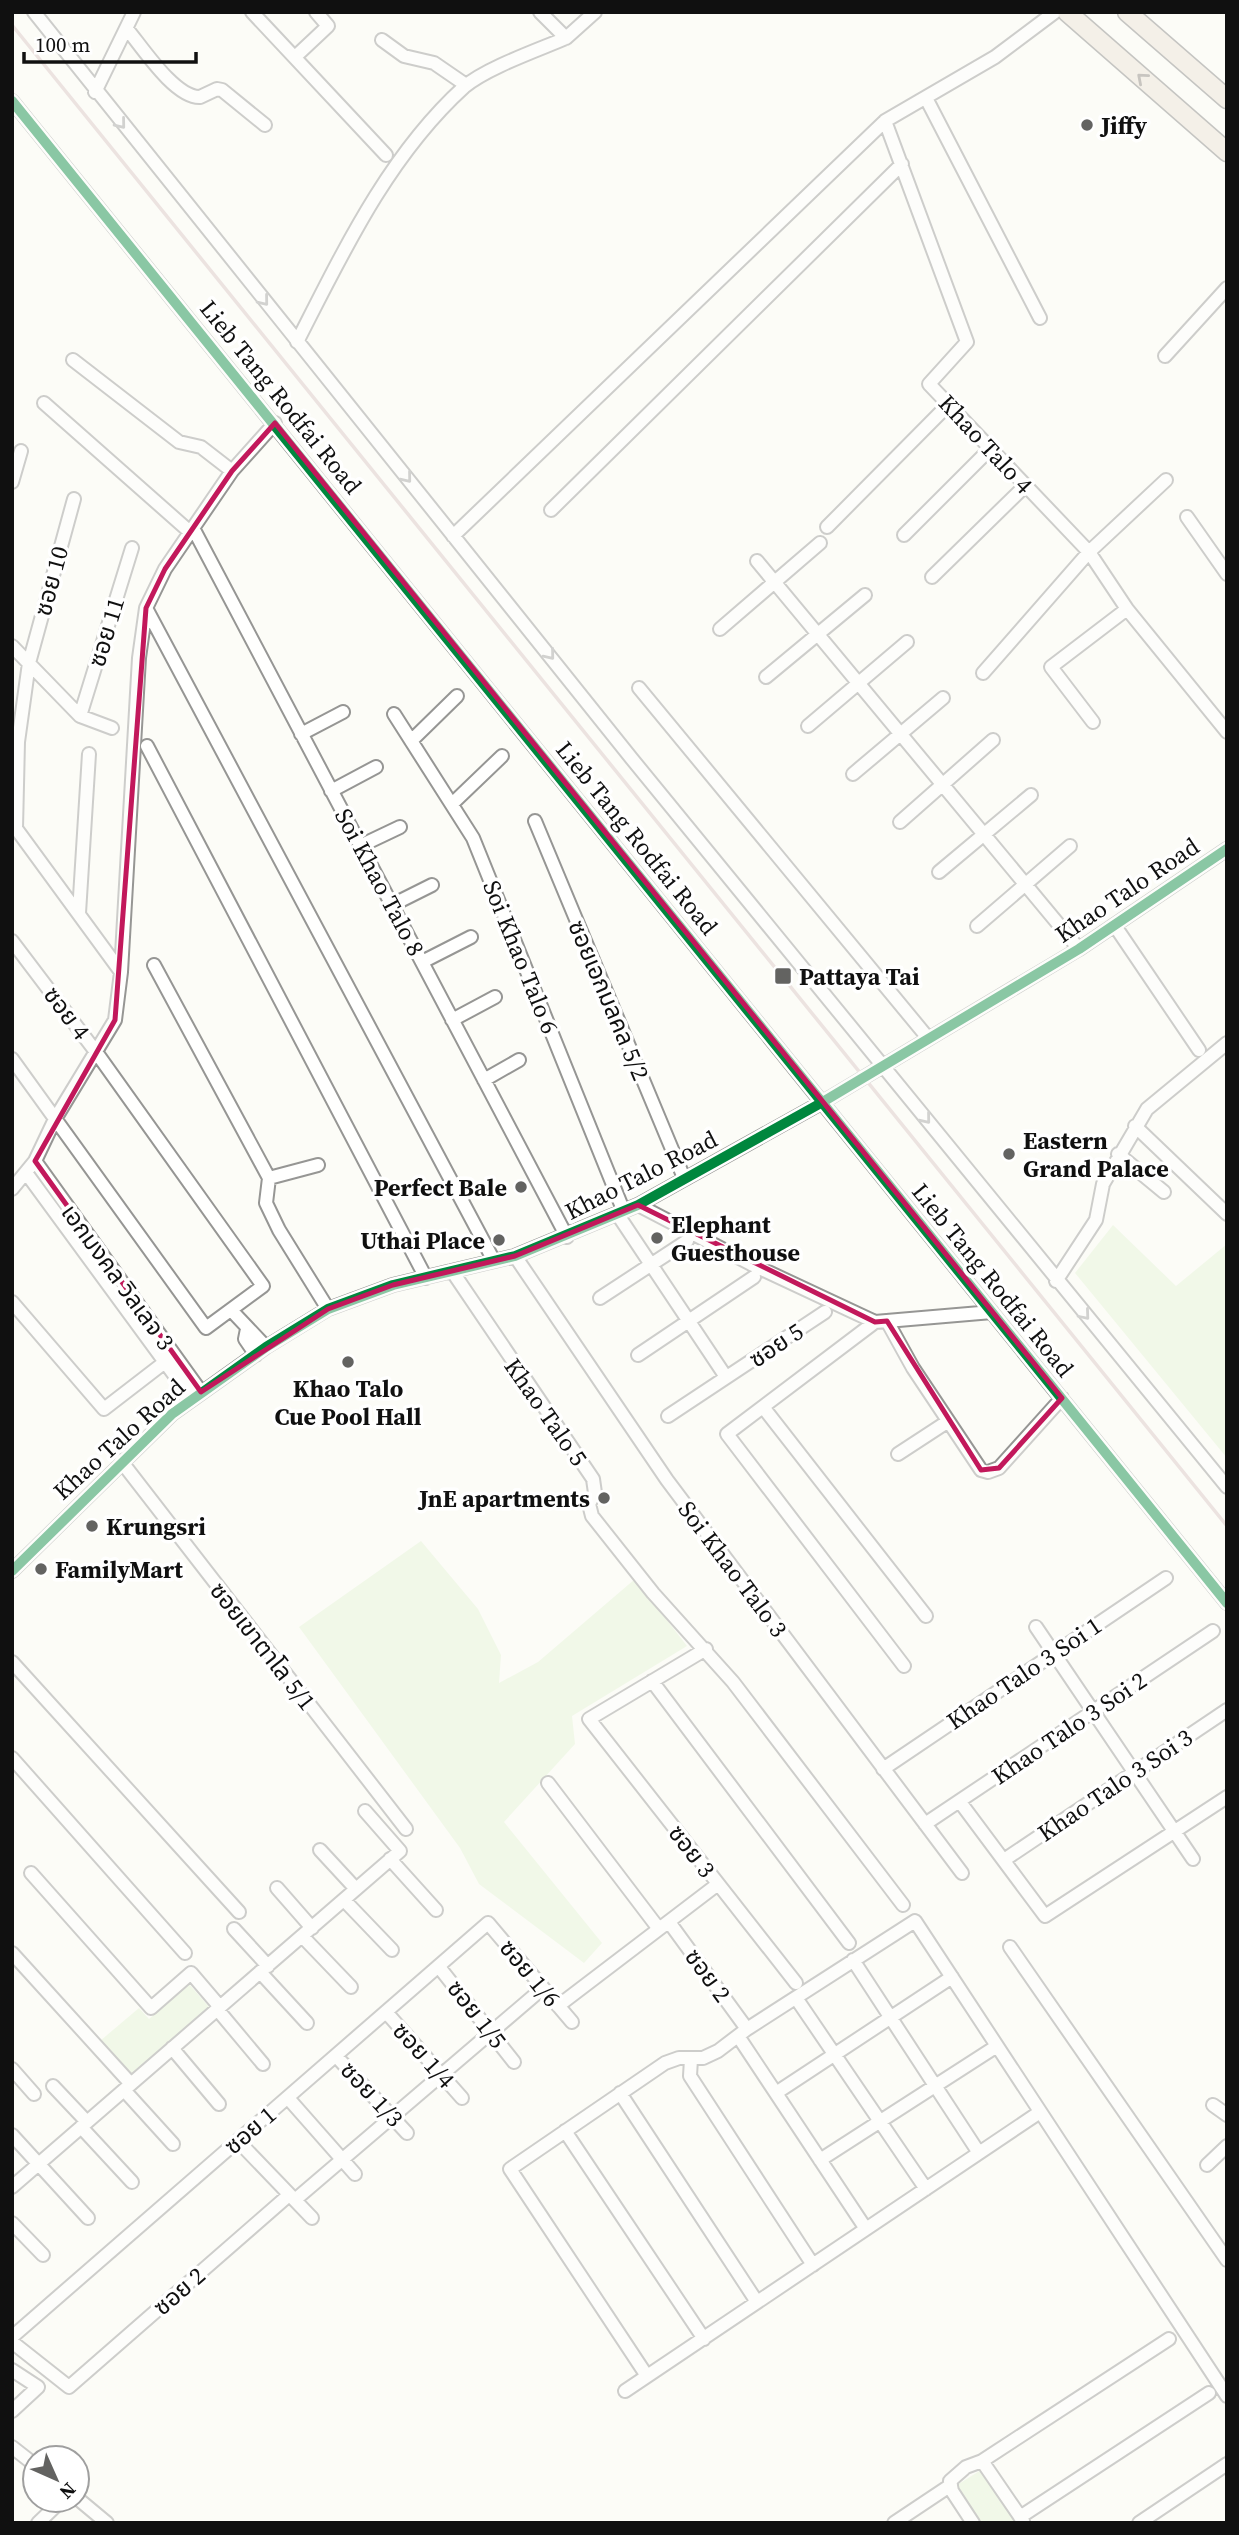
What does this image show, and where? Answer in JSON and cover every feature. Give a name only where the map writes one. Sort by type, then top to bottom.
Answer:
[{"type":"highway","points":[[1067,12],[1227,152]]},
{"type":"highway","points":[[1127,12],[1227,99]]},
{"type":"street","name":"Lieb Tang Rodfai Road","points":[[34,12],[95,92],[453,536],[1056,1281],[1227,1487]]},
{"type":"street","points":[[95,92],[134,12]]},
{"type":"street","points":[[252,12],[386,155]]},
{"type":"street","points":[[295,57],[328,26],[316,12]]},
{"type":"street","points":[[540,12],[566,38]]},
{"type":"street","points":[[297,342],[349,241],[395,164],[466,85],[566,38],[595,12]]},
{"type":"street","points":[[453,536],[885,121],[995,57],[1055,12]]},
{"type":"street","points":[[127,29],[168,78],[183,91],[200,97],[217,89],[222,90],[265,125]]},
{"type":"street","points":[[382,40],[404,56],[434,63],[466,85]]},
{"type":"street","points":[[926,98],[1040,318]]},
{"type":"street","name":"Lieb Tang Rodfai Road","points":[[12,101],[1227,1603]]},
{"type":"street","name":"Khao Talo 4","points":[[885,121],[967,342],[929,383],[1088,552],[1127,608],[1227,732]]},
{"type":"street","points":[[551,510],[902,164]]},
{"type":"street","points":[[1164,356],[1227,288]]},
{"type":"street","points":[[73,360],[179,442],[201,447],[232,471]]},
{"type":"street","points":[[44,403],[191,530]]},
{"type":"street","points":[[827,527],[950,403]]},
{"type":"street","points":[[18,1179],[35,1161],[55,1119],[115,1020],[121,972],[139,658],[146,608],[165,569],[232,471],[275,423]]},
{"type":"street","points":[[904,534],[992,448]]},
{"type":"street","points":[[12,482],[21,451]]},
{"type":"street","points":[[983,673],[1088,552],[1166,480]]},
{"type":"street","points":[[932,577],[1025,486]]},
{"type":"street","name":"ซอย 10","points":[[14,825],[18,742],[29,663],[74,499]]},
{"type":"street","points":[[1187,517],[1227,574]]},
{"type":"street","name":"Soi Khao Talo 8","points":[[191,530],[567,1237]]},
{"type":"street","points":[[720,629],[820,543]]},
{"type":"street","name":"ซอย 11","points":[[80,716],[132,548]]},
{"type":"street","points":[[758,562],[1079,948]]},
{"type":"street","points":[[766,677],[865,595]]},
{"type":"street","points":[[146,608],[494,1261]]},
{"type":"street","points":[[1093,722],[1051,667],[1127,608]]},
{"type":"street","points":[[808,726],[907,642]]},
{"type":"street","points":[[12,646],[80,716],[112,728]]},
{"type":"street","points":[[639,688],[928,1038]]},
{"type":"street","points":[[411,741],[457,696]]},
{"type":"street","points":[[853,774],[943,698]]},
{"type":"street","points":[[301,734],[344,712]]},
{"type":"street","name":"Soi Khao Talo 6","points":[[394,715],[473,838],[621,1213],[651,1264],[726,1377]]},
{"type":"street","points":[[900,822],[993,740]]},
{"type":"street","points":[[147,746],[426,1278]]},
{"type":"street","points":[[79,913],[89,754]]},
{"type":"street","points":[[453,803],[502,755]]},
{"type":"street","points":[[331,791],[376,767]]},
{"type":"street","points":[[939,872],[1031,795]]},
{"type":"street","name":"ซอยเอกมลคล 5/2","points":[[535,821],[684,1178]]},
{"type":"street","points":[[14,825],[121,972]]},
{"type":"street","points":[[360,846],[400,827]]},
{"type":"street","points":[[976,926],[1070,846]]},
{"type":"street","name":"Khao Talo Road","points":[[12,1571],[121,1461],[196,1395],[328,1309],[393,1285],[515,1256],[567,1237],[638,1205],[821,1103],[1079,948],[1227,849]]},
{"type":"street","points":[[392,905],[432,885]]},
{"type":"street","points":[[1115,926],[1199,1050]]},
{"type":"street","points":[[422,962],[471,937]]},
{"type":"street","name":"ซอย 4","points":[[12,941],[96,1052],[263,1286],[231,1310]]},
{"type":"street","points":[[153,965],[270,1178],[266,1203],[279,1230],[328,1309]]},
{"type":"street","points":[[452,1020],[495,997]]},
{"type":"street","points":[[1056,1281],[1096,1220],[1103,1184],[1118,1154],[1147,1109],[1227,1043]]},
{"type":"street","points":[[12,1059],[206,1328],[231,1310],[247,1329],[245,1339],[261,1351]]},
{"type":"street","points":[[484,1080],[519,1060]]},
{"type":"street","points":[[1135,1126],[1227,1214]]},
{"type":"street","points":[[1118,1154],[1164,1192]]},
{"type":"street","name":"เอกมงคล วิลเลจ 3","points":[[35,1161],[196,1395]]},
{"type":"street","points":[[270,1178],[318,1165]]},
{"type":"street","name":"เอกมงคล วิลเลจ 3","points":[[18,1179],[165,1362],[196,1395]]},
{"type":"street","points":[[638,1205],[751,1264],[881,1322],[992,1312]]},
{"type":"street","points":[[600,1298],[687,1241]]},
{"type":"street","name":"Soi Khao Talo 3","points":[[515,1256],[667,1480],[962,1873]]},
{"type":"street","name":"Khao Talo 5","points":[[452,1271],[593,1479],[595,1493],[589,1504],[592,1516],[653,1593],[705,1649],[903,1905]]},
{"type":"street","points":[[638,1355],[754,1277]]},
{"type":"street","points":[[12,1302],[104,1409],[165,1362]]},
{"type":"street","name":"ซอย 5","points":[[668,1416],[825,1312]]},
{"type":"street","points":[[881,1322],[727,1434],[904,1665]]},
{"type":"street","points":[[881,1322],[947,1422],[981,1469],[988,1472],[999,1468],[1062,1398]]},
{"type":"street","points":[[763,1407],[926,1616]]},
{"type":"street","points":[[898,1454],[947,1422]]},
{"type":"street","name":"ซอยเขาตาโล 5/1","points":[[121,1461],[406,1829]]},
{"type":"street","name":"Khao Talo 3 Soi 1","points":[[883,1769],[1166,1578]]},
{"type":"street","points":[[1036,1628],[1193,1859]]},
{"type":"street","name":"Khao Talo 3 Soi 2","points":[[925,1824],[1213,1631]]},
{"type":"street","points":[[705,1649],[652,1681],[849,1943]]},
{"type":"street","points":[[12,1662],[239,1912]]},
{"type":"street","name":"ซอย 3","points":[[652,1681],[589,1719],[796,1983]]},
{"type":"street","name":"Khao Talo 3 Soi 3","points":[[1004,1860],[1227,1710]]},
{"type":"street","points":[[12,1758],[185,1952]]},
{"type":"street","points":[[548,1783],[664,1925]]},
{"type":"street","points":[[960,1802],[1045,1916],[1227,1797]]},
{"type":"street","points":[[12,2187],[400,1851],[365,1811]]},
{"type":"street","points":[[320,1850],[356,1889]]},
{"type":"street","points":[[390,1859],[436,1910]]},
{"type":"street","points":[[31,1873],[151,2008],[191,1973],[263,2064]]},
{"type":"street","points":[[558,2006],[718,1884]]},
{"type":"street","points":[[277,1888],[307,1932],[351,1987]]},
{"type":"street","points":[[344,1900],[392,1950]]},
{"type":"street","points":[[647,2376],[510,2169],[665,2063],[679,2058],[703,2058],[718,2051],[742,2032],[915,1921],[1227,2396]]},
{"type":"street","name":"ซอย 1","points":[[13,2344],[238,2141],[488,1923]]},
{"type":"street","name":"ซอย 1/6","points":[[488,1923],[572,2022]]},
{"type":"street","name":"ซอย 2","points":[[664,1925],[742,2032],[776,2093],[866,2229]]},
{"type":"street","points":[[234,1929],[307,2023]]},
{"type":"street","points":[[1010,1947],[1227,2260]]},
{"type":"street","points":[[12,1953],[173,2144]]},
{"type":"street","points":[[853,1960],[979,2153]]},
{"type":"street","name":"ซอย 1/5","points":[[439,1966],[514,2062]]},
{"type":"street","points":[[776,2093],[952,1977]]},
{"type":"street","name":"ซอย 2","points":[[13,2344],[69,2386],[543,1988]]},
{"type":"street","points":[[796,1998],[926,2189]]},
{"type":"street","name":"ซอย 1/4","points":[[386,2012],[462,2098]]},
{"type":"street","points":[[820,2160],[997,2046]]},
{"type":"street","points":[[172,2048],[219,2104]]},
{"type":"street","name":"ซอย 1/3","points":[[336,2056],[407,2133]]},
{"type":"street","points":[[691,2059],[690,2076],[813,2265]]},
{"type":"street","points":[[12,2069],[34,2094]]},
{"type":"street","points":[[52,2086],[132,2182]]},
{"type":"street","points":[[620,2093],[757,2302]]},
{"type":"street","points":[[288,2098],[355,2174]]},
{"type":"street","points":[[1213,2105],[1227,2115]]},
{"type":"street","points":[[625,2391],[1040,2112]]},
{"type":"street","points":[[565,2131],[704,2339]]},
{"type":"street","points":[[12,2135],[88,2218]]},
{"type":"street","points":[[238,2141],[312,2218]]},
{"type":"street","points":[[1207,2165],[1227,2146]]},
{"type":"street","points":[[12,2223],[43,2255]]},
{"type":"street","points":[[894,2523],[951,2485],[955,2475],[982,2461],[1169,2339]]},
{"type":"street","points":[[12,2370],[38,2387],[12,2411]]},
{"type":"street","points":[[982,2461],[1022,2520],[1209,2393]]},
{"type":"street","points":[[1139,2523],[1227,2464]]},
{"type":"street","points":[[951,2485],[973,2523]]},
{"type":"street","points":[[91,2509],[107,2523]]},
{"type":"highlighted area","points":[[275,423],[1062,1398],[999,1468],[981,1470],[887,1321],[875,1322],[638,1205],[515,1256],[393,1285],[328,1309],[201,1392],[35,1161],[115,1020],[146,608],[165,569],[232,471]]},
{"type":"green space","points":[[1113,1225],[1176,1286],[1227,1244],[1227,1458],[1075,1273]]},
{"type":"green space","points":[[421,1541],[478,1609],[501,1655],[499,1683],[538,1662],[635,1579],[687,1646],[572,1716],[575,1744],[504,1822],[602,1943],[584,1963],[479,1884],[460,1848],[299,1627]]},
{"type":"green space","points":[[189,1984],[210,2008],[131,2076],[100,2041],[139,2008],[149,2019]]},
{"type":"green space","points":[[981,2470],[1016,2523],[981,2523],[957,2485]]},
{"type":"railway","points":[[12,25],[1227,1526]]},
{"type":"cycle path","points":[[12,101],[1227,1603]]},
{"type":"cycle path","points":[[12,1571],[172,1414],[266,1347],[328,1309],[393,1285],[515,1256],[638,1205],[821,1103],[1079,949],[1227,849]]},
{"type":"place","name":"Jiffy","points":[[1087,125]]},
{"type":"place","name":"Pattaya Tai","points":[[783,976]]},
{"type":"place","name":"Eastern Grand Palace","points":[[1009,1154]]},
{"type":"place","name":"Perfect Bale","points":[[521,1187]]},
{"type":"place","name":"Elephant Guesthouse","points":[[657,1238]]},
{"type":"place","name":"Uthai Place","points":[[499,1240]]},
{"type":"place","name":"Khao Talo Cue Pool Hall","points":[[348,1362]]},
{"type":"place","name":"JnE apartments","points":[[604,1498]]},
{"type":"place","name":"Krungsri","points":[[92,1526]]},
{"type":"place","name":"FamilyMart","points":[[41,1569]]}]
